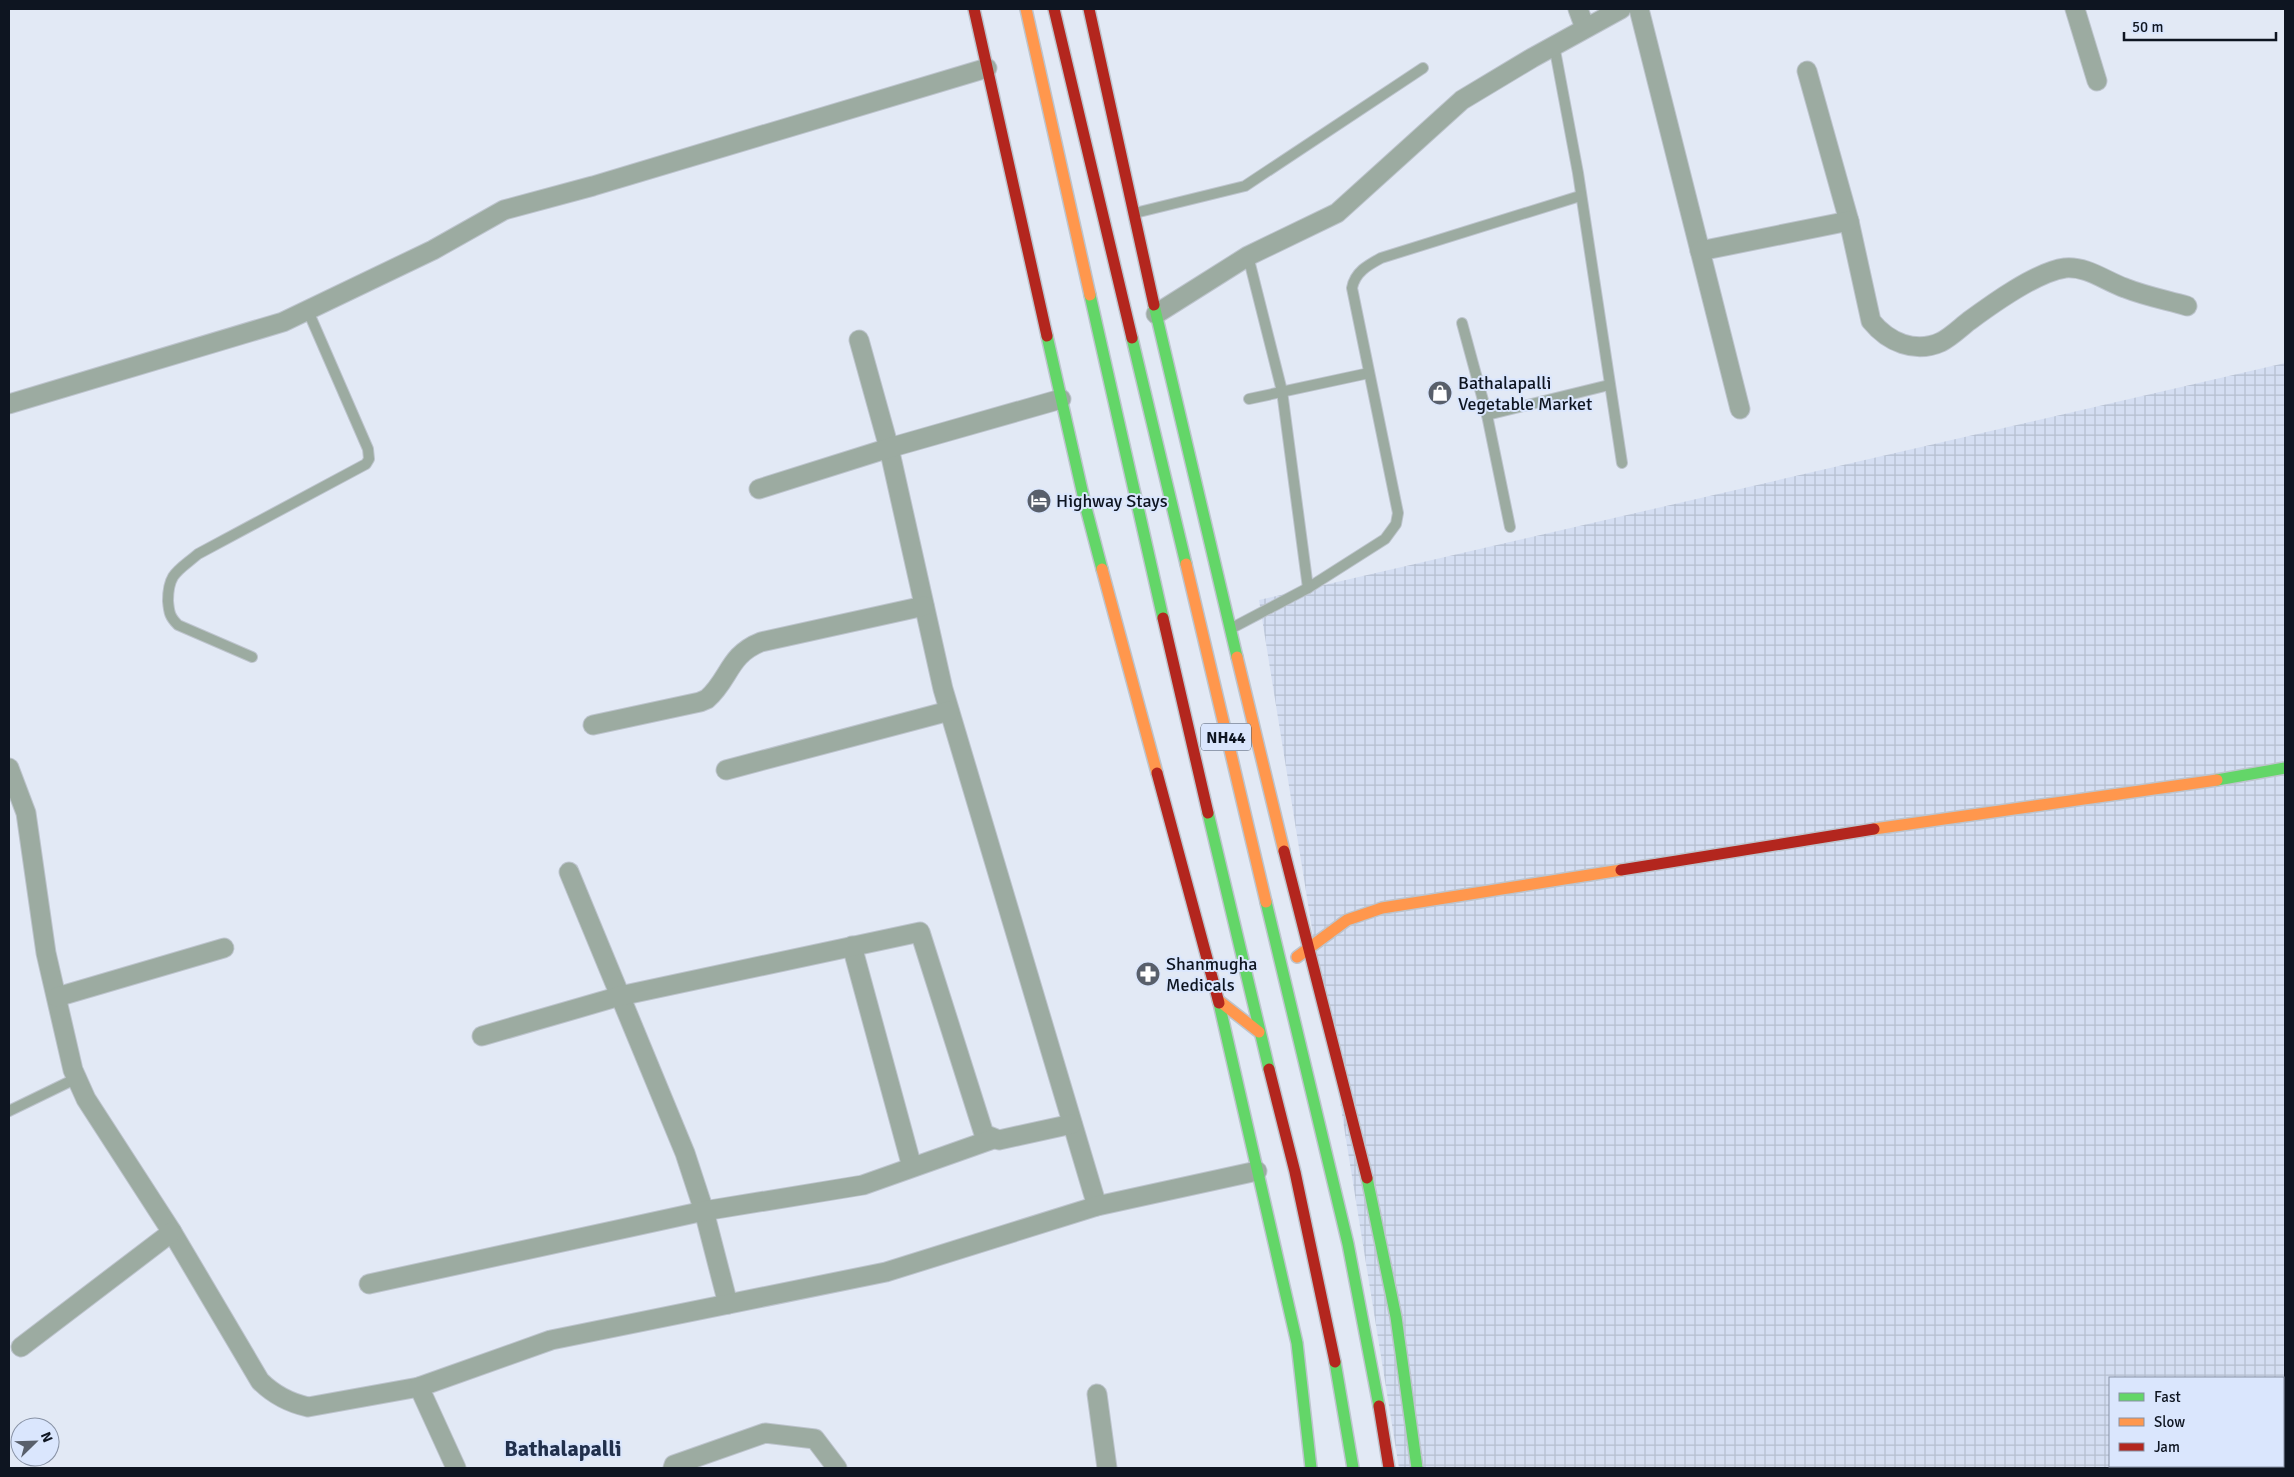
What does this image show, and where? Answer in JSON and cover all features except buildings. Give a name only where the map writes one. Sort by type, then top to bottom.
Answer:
[{"type":"main road","points":[[974,9],[1088,518],[1218,1000],[1296,1343],[1311,1468]]},
{"type":"main road","name":"NH44","points":[[1026,9],[1259,1032],[1295,1172],[1330,1332],[1353,1468]]},
{"type":"main road","name":"NH44","points":[[1054,9],[1282,971],[1340,1204],[1371,1351],[1389,1468]]},
{"type":"main road","points":[[1089,9],[1156,314],[1291,882],[1372,1198],[1396,1317],[1418,1468]]},
{"type":"main road","points":[[1282,971],[1309,947],[1346,920],[1382,908],[1919,822],[2210,781],[2285,768]]},
{"type":"main road","points":[[1218,1000],[1259,1032]]},
{"type":"street","points":[[1578,9],[1585,28]]},
{"type":"street","points":[[1156,314],[1248,256],[1337,213],[1462,100],[1554,45],[1621,9]]},
{"type":"street","points":[[1639,9],[1740,409]]},
{"type":"street","points":[[2075,9],[2097,81]]},
{"type":"street","points":[[9,404],[283,322],[433,250],[504,210],[603,183],[987,68]]},
{"type":"street","points":[[1807,71],[1849,221],[1871,321],[1880,332],[1893,342],[1912,346],[1925,346],[1942,342],[1995,302],[2047,273],[2066,268],[2080,268],[2125,288],[2187,306]]},
{"type":"street","points":[[1700,252],[1849,221]]},
{"type":"street","points":[[859,340],[889,448],[949,711],[1097,1206]]},
{"type":"street","points":[[759,489],[889,448],[1061,399]]},
{"type":"street","points":[[593,724],[707,699],[738,656],[747,647],[761,642],[924,606]]},
{"type":"street","points":[[726,770],[949,711]]},
{"type":"street","points":[[9,768],[26,813],[46,953],[76,1078],[86,1099],[172,1232],[260,1381],[271,1391],[292,1402],[308,1406],[419,1387],[551,1340],[886,1272],[1097,1206],[1257,1171]]},
{"type":"street","points":[[569,872],[685,1153],[704,1211],[728,1304]]},
{"type":"street","points":[[482,1036],[620,996],[920,932],[984,1134],[999,1140],[1072,1124]]},
{"type":"street","points":[[852,946],[912,1167]]},
{"type":"street","points":[[57,997],[224,948]]},
{"type":"street","points":[[369,1284],[704,1211],[863,1185],[993,1139]]},
{"type":"street","points":[[21,1348],[172,1232]]},
{"type":"street","points":[[419,1387],[456,1468]]},
{"type":"street","points":[[1097,1394],[1107,1468]]},
{"type":"street","points":[[673,1468],[674,1465],[765,1433],[814,1439],[837,1468]]},
{"type":"lane","points":[[1554,45],[1578,173],[1622,463]]},
{"type":"lane","points":[[1134,214],[1245,186],[1423,68]]},
{"type":"lane","points":[[1231,628],[1308,588],[1384,539],[1396,524],[1398,513],[1352,288],[1353,281],[1368,265],[1382,258],[1580,196]]},
{"type":"lane","points":[[1248,256],[1282,391],[1308,588]]},
{"type":"lane","points":[[252,657],[178,625],[171,618],[169,612],[168,586],[176,574],[198,554],[366,464],[369,458],[368,448],[308,310]]},
{"type":"lane","points":[[1462,323],[1487,415],[1510,527]]},
{"type":"lane","points":[[1249,399],[1369,373]]},
{"type":"lane","points":[[1487,415],[1609,385]]},
{"type":"lane","points":[[9,1111],[76,1078]]},
{"type":"shaded area","points":[[2285,363],[2285,1468],[1399,1468],[1259,600]]},
{"type":"traffic: fast","points":[[1090,295],[1163,618]]},
{"type":"traffic: fast","points":[[1154,305],[1237,657]]},
{"type":"traffic: fast","points":[[1047,336],[1086,508],[1102,569]]},
{"type":"traffic: fast","points":[[1132,338],[1186,564]]},
{"type":"traffic: fast","points":[[2217,780],[2285,768]]},
{"type":"traffic: fast","points":[[1208,813],[1269,1069]]},
{"type":"traffic: fast","points":[[1266,902],[1348,1244],[1379,1406]]},
{"type":"traffic: fast","points":[[1219,1003],[1297,1343],[1311,1468]]},
{"type":"traffic: fast","points":[[1367,1178],[1396,1317],[1417,1468]]},
{"type":"traffic: fast","points":[[1335,1362],[1353,1468]]},
{"type":"traffic: slow","points":[[1026,9],[1090,295]]},
{"type":"traffic: slow","points":[[1186,564],[1266,902]]},
{"type":"traffic: slow","points":[[1102,569],[1157,773]]},
{"type":"traffic: slow","points":[[1237,657],[1284,851]]},
{"type":"traffic: slow","points":[[1874,829],[2217,780]]},
{"type":"traffic: slow","points":[[1297,957],[1347,920],[1382,908],[1621,870]]},
{"type":"traffic: slow","points":[[1218,1000],[1259,1032]]},
{"type":"traffic: jam","points":[[974,9],[1047,336]]},
{"type":"traffic: jam","points":[[1054,9],[1132,338]]},
{"type":"traffic: jam","points":[[1089,9],[1154,305]]},
{"type":"traffic: jam","points":[[1163,618],[1208,813]]},
{"type":"traffic: jam","points":[[1157,773],[1219,1003]]},
{"type":"traffic: jam","points":[[1621,870],[1874,829]]},
{"type":"traffic: jam","points":[[1284,851],[1367,1178]]},
{"type":"traffic: jam","points":[[1269,1069],[1295,1172],[1335,1362]]},
{"type":"traffic: jam","points":[[1379,1406],[1389,1468]]},
{"type":"place","name":"Bathalapalli Vegetable Market","points":[[1440,393]]},
{"type":"place","name":"Highway Stays","points":[[1039,501]]},
{"type":"place","name":"Shanmugha Medicals","points":[[1148,974]]},
{"type":"district","name":"Bathalapalli","points":[[563,1448]]}]
